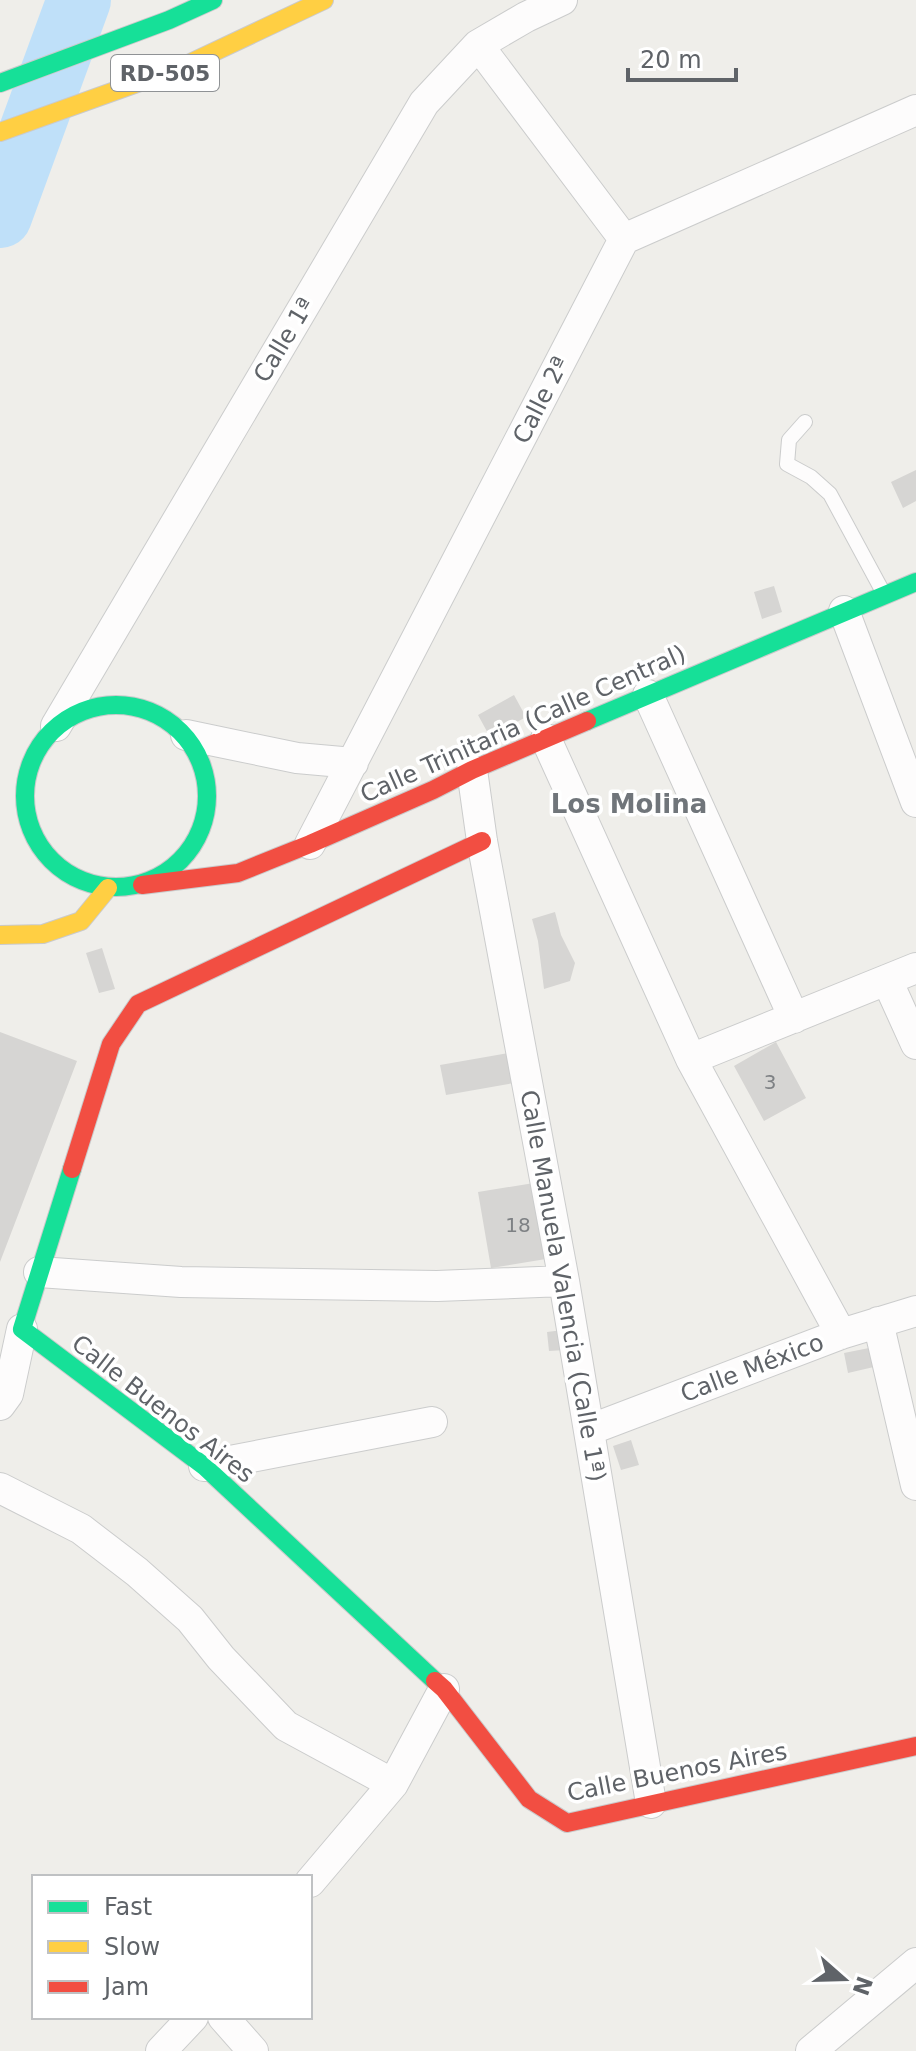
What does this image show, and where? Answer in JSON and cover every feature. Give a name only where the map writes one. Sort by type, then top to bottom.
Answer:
[{"type":"street","name":"RD-505","points":[[0,83],[169,20],[213,0]]},
{"type":"street","name":"RD-505","points":[[0,132],[182,67],[324,0]]},
{"type":"street","name":"Calle 1ª","points":[[56,726],[424,103],[478,45],[562,0]]},
{"type":"street","points":[[478,45],[624,239],[916,110]]},
{"type":"street","name":"Calle 2ª","points":[[310,844],[624,239]]},
{"type":"street","name":"Calle Trinitaria (Calle Central)","points":[[142,885],[238,873],[916,582]]},
{"type":"street","points":[[844,611],[916,802]]},
{"type":"street","points":[[648,695],[794,1018]]},
{"type":"street","points":[[186,735],[204,767],[207,804],[197,839],[174,867],[142,885],[108,888],[70,876],[40,849],[19,814],[26,780],[37,750],[56,726],[87,709],[123,704],[157,714],[186,735],[297,758],[353,763]]},
{"type":"street","points":[[546,739],[691,1059],[841,1334]]},
{"type":"street","name":"Calle Manuela Valencia (Calle 1ª)","points":[[472,770],[482,841],[564,1281],[651,1803]]},
{"type":"street","points":[[0,1405],[8,1394],[22,1329],[111,1044],[138,1004],[482,841]]},
{"type":"street","points":[[0,935],[43,934],[81,921],[108,888]]},
{"type":"street","points":[[691,1059],[916,968]]},
{"type":"street","points":[[887,980],[916,1044]]},
{"type":"street","points":[[39,1272],[181,1282],[437,1286],[564,1281]]},
{"type":"street","name":"Calle México","points":[[589,1430],[841,1334],[916,1311]]},
{"type":"street","points":[[878,1322],[916,1485]]},
{"type":"street","name":"Calle Buenos Aires","points":[[22,1329],[204,1466],[444,1689],[529,1799],[567,1823],[916,1746]]},
{"type":"street","points":[[204,1466],[432,1422]]},
{"type":"street","points":[[0,1488],[81,1529],[137,1572],[190,1619],[221,1658],[286,1726],[393,1784]]},
{"type":"street","points":[[312,1880],[393,1784],[444,1689]]},
{"type":"street","points":[[811,2051],[916,1963]]},
{"type":"street","points":[[161,2051],[191,2019]]},
{"type":"street","points":[[225,2019],[253,2051]]},
{"type":"lane","points":[[805,422],[789,440],[787,464],[811,477],[830,494],[885,595]]},
{"type":"building","points":[[916,470],[916,501],[903,508],[891,482]]},
{"type":"building","points":[[774,586],[782,612],[762,619],[754,592]]},
{"type":"building","points":[[514,695],[526,717],[490,737],[478,715]]},
{"type":"building","points":[[555,912],[561,935],[575,963],[570,981],[544,989],[532,919]]},
{"type":"building","points":[[102,948],[115,989],[99,993],[86,953]]},
{"type":"building","points":[[0,1032],[77,1061],[0,1262]]},
{"type":"building","points":[[776,1042],[806,1098],[764,1121],[734,1066]]},
{"type":"building","points":[[515,1052],[520,1082],[446,1095],[440,1065]]},
{"type":"building","points":[[546,1181],[558,1257],[491,1268],[478,1192]]},
{"type":"building","points":[[563,1330],[565,1350],[549,1351],[547,1332]]},
{"type":"building","points":[[874,1347],[878,1366],[848,1373],[844,1353]]},
{"type":"building","points":[[631,1440],[639,1465],[621,1470],[613,1446]]},
{"type":"waterway","points":[[0,216],[79,0]]},
{"type":"traffic: fast","points":[[0,83],[169,20],[213,0]]},
{"type":"traffic: fast","points":[[587,721],[916,582]]},
{"type":"traffic: fast","points":[[116,705],[151,712],[180,732],[200,761],[207,796],[200,831],[180,860],[151,880],[116,887],[81,880],[52,860],[32,831],[25,796],[32,761],[52,732],[81,712],[116,705]]},
{"type":"traffic: fast","points":[[72,1169],[22,1329],[204,1466],[435,1681]]},
{"type":"traffic: slow","points":[[0,132],[182,67],[324,0]]},
{"type":"traffic: slow","points":[[0,935],[43,934],[81,921],[108,888]]},
{"type":"traffic: jam","points":[[142,885],[238,873],[587,721]]},
{"type":"traffic: jam","points":[[72,1169],[111,1044],[138,1004],[482,841]]},
{"type":"traffic: jam","points":[[435,1681],[529,1799],[567,1823],[916,1746]]},
{"type":"district","name":"Los Molina","points":[[629,804]]}]
